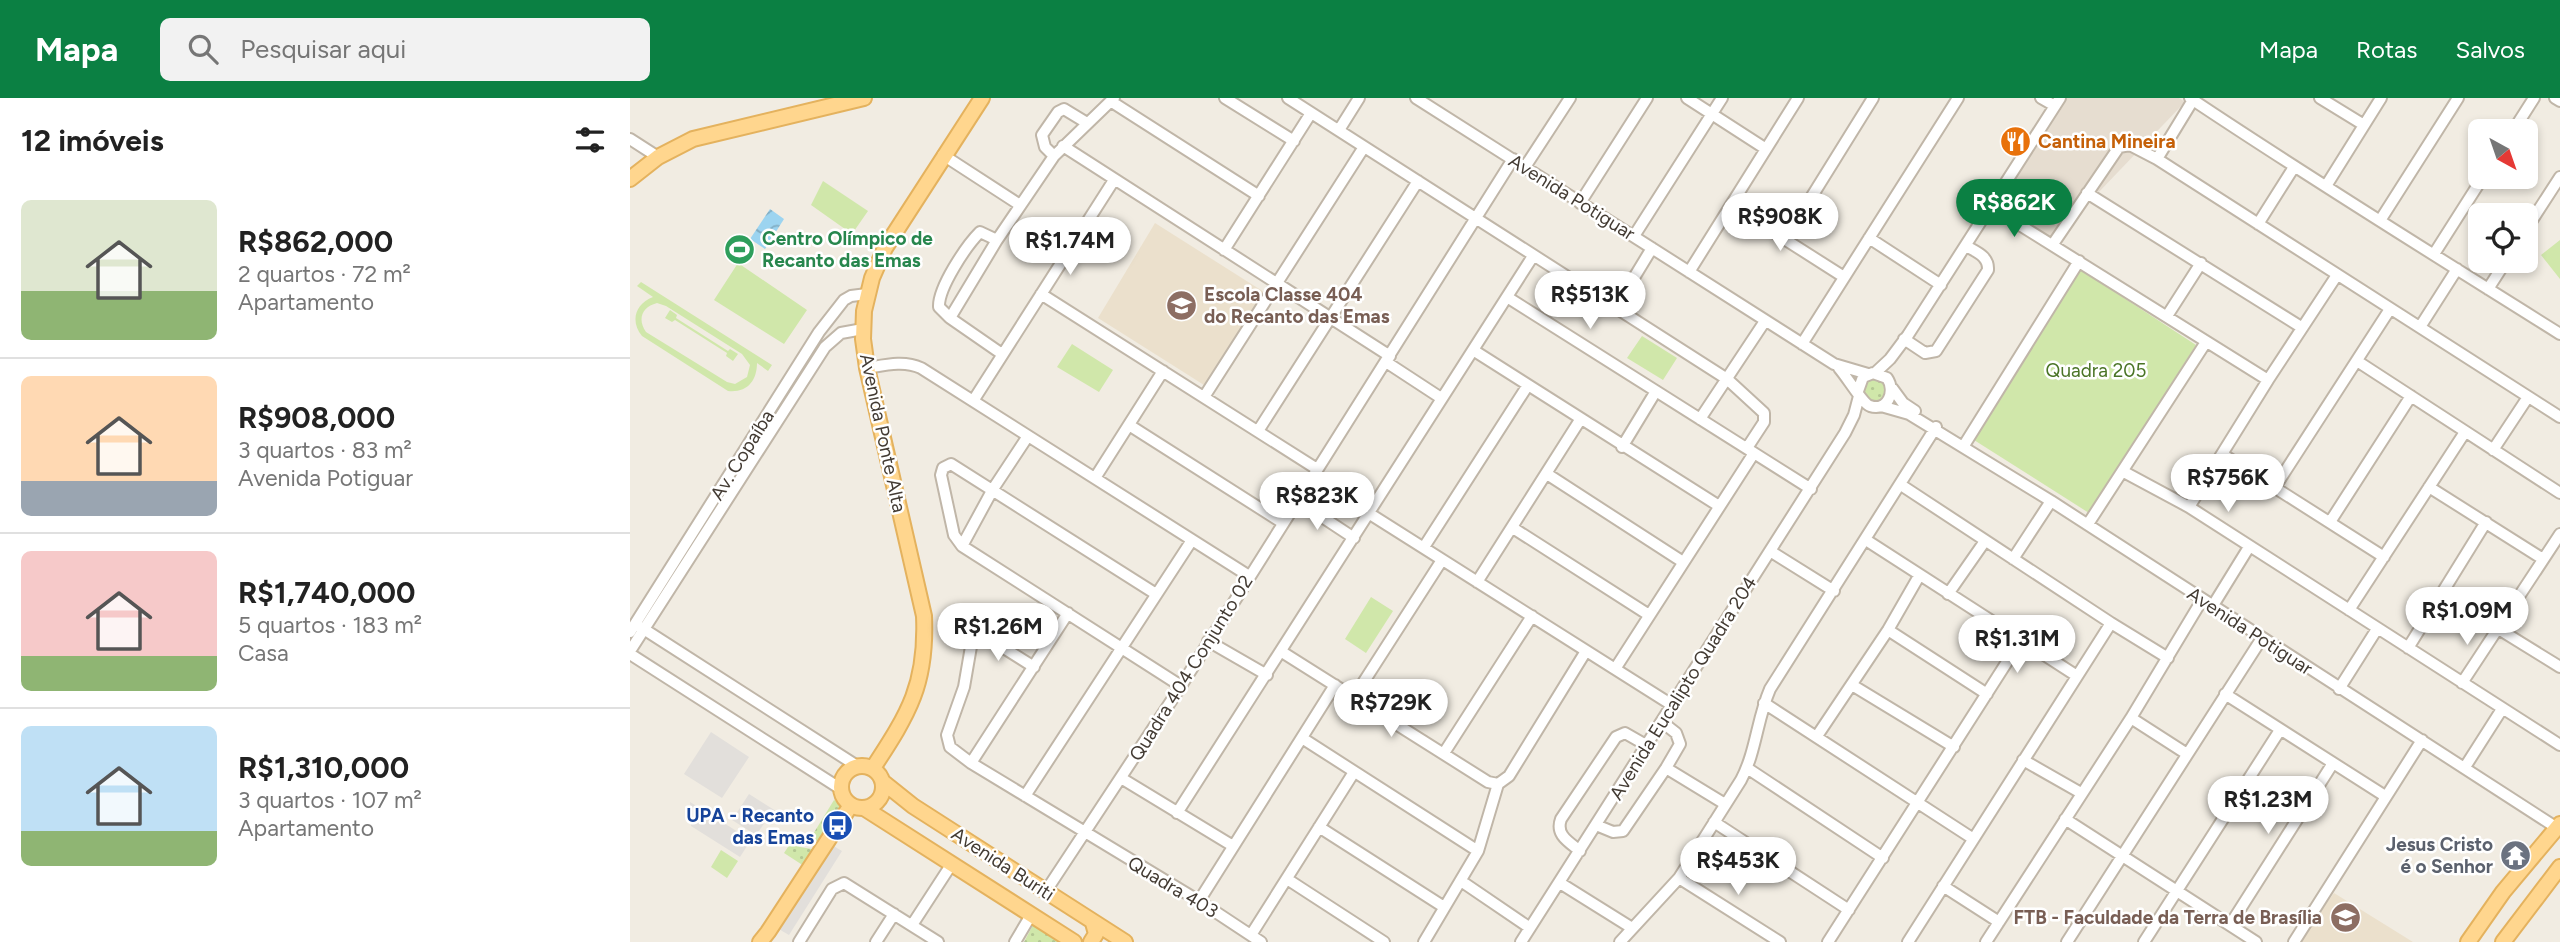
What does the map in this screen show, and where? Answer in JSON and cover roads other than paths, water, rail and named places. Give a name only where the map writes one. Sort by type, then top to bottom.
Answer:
[{"type":"main road","points":[[630,179],[658,157],[681,144],[710,134],[864,98]]},
{"type":"main road","name":"Avenida Ponte Alta","points":[[873,768],[912,704],[923,671],[926,647],[924,616],[867,368],[863,329],[867,294],[885,248],[973,105],[982,98]]},
{"type":"main road","points":[[841,789],[847,772],[857,766],[873,768]]},
{"type":"main road","name":"Avenida Buriti","points":[[873,768],[883,782],[913,806],[1125,942]]},
{"type":"main road","points":[[760,942],[858,807],[876,804],[880,799],[883,782]]},
{"type":"main road","name":"Avenida Buriti","points":[[841,789],[844,798],[1074,942]]},
{"type":"main road","points":[[897,830],[900,814],[913,806]]},
{"type":"main road","points":[[2471,940],[2503,892],[2558,826]]},
{"type":"main road","points":[[2503,942],[2560,867]]},
{"type":"main road","points":[[1091,942],[1096,934],[1093,923]]},
{"type":"street","points":[[1226,98],[1294,141]]},
{"type":"street","points":[[1288,98],[1727,379],[1764,412],[1764,422],[1751,451],[1615,669]]},
{"type":"street","points":[[1339,130],[1359,98]]},
{"type":"street","name":"Avenida Potiguar","points":[[1416,98],[1834,364],[1883,375],[1903,403],[1938,431]]},
{"type":"street","points":[[1525,167],[1568,101],[1555,98]]},
{"type":"street","points":[[1580,203],[1647,98]]},
{"type":"street","points":[[1687,98],[1766,149]]},
{"type":"street","points":[[1634,236],[1723,98]]},
{"type":"street","points":[[1689,272],[1798,98]]},
{"type":"street","points":[[1786,239],[1873,98]]},
{"type":"street","points":[[1802,344],[1958,98]]},
{"type":"street","points":[[1845,433],[1854,415],[1860,381],[1890,359],[1906,338],[2058,102],[2041,98]]},
{"type":"street","points":[[2320,98],[2364,125]]},
{"type":"street","points":[[2326,186],[2381,98]]},
{"type":"street","points":[[2381,219],[2458,98]]},
{"type":"street","points":[[2520,119],[2534,98]]},
{"type":"street","points":[[2554,98],[2560,101]]},
{"type":"street","points":[[2157,159],[2191,99],[2560,334]]},
{"type":"street","points":[[950,318],[997,240],[1054,156],[1113,100],[1259,196]]},
{"type":"street","points":[[1054,156],[1045,147],[1042,135],[1058,113],[1064,109],[1087,123]]},
{"type":"street","points":[[1224,250],[1311,113]]},
{"type":"street","points":[[630,139],[658,157]]},
{"type":"street","points":[[2053,244],[2119,147],[2130,145],[2157,159],[2560,417]]},
{"type":"street","points":[[1063,146],[1332,318],[1441,398]]},
{"type":"street","points":[[1204,397],[1364,147]]},
{"type":"street","points":[[943,155],[1020,205]]},
{"type":"street","name":"Quadra 404 Conjunto 02","points":[[1046,891],[1181,685],[1513,159]]},
{"type":"street","points":[[2258,224],[2294,167]]},
{"type":"street","points":[[2538,211],[2560,177]]},
{"type":"street","points":[[973,401],[1114,180]]},
{"type":"street","points":[[1258,432],[1418,181]]},
{"type":"street","points":[[2434,254],[2475,189]]},
{"type":"street","points":[[2087,192],[2301,327]]},
{"type":"street","points":[[1731,205],[1844,277]]},
{"type":"street","points":[[1991,207],[2268,380]]},
{"type":"street","points":[[997,240],[980,232],[950,275],[939,301],[941,310],[950,318],[1002,354]]},
{"type":"street","points":[[1869,239],[1941,285]]},
{"type":"street","points":[[1906,338],[1926,353],[1936,351],[1988,270],[1989,264],[1985,258],[1966,246]]},
{"type":"street","points":[[1615,309],[1652,248]]},
{"type":"street","points":[[1177,813],[1533,256]]},
{"type":"street","points":[[1963,447],[2079,261]]},
{"type":"street","points":[[2167,316],[2201,263]]},
{"type":"street","points":[[2420,327],[2457,269]]},
{"type":"street","points":[[2488,289],[2498,273]]},
{"type":"street","points":[[2189,507],[2301,327],[2337,275]]},
{"type":"street","name":"Av. Copaíba","points":[[630,653],[635,626],[819,332],[844,300],[850,296],[867,294]]},
{"type":"street","points":[[1041,294],[1317,469]]},
{"type":"street","points":[[1507,297],[1811,489]]},
{"type":"street","points":[[2275,487],[2390,309]]},
{"type":"street","points":[[1700,419],[1765,321]]},
{"type":"street","name":"Av. Copaíba","points":[[635,626],[825,347],[841,333],[863,329]]},
{"type":"street","points":[[1845,433],[1858,419],[1890,398],[1895,360],[1906,338]]},
{"type":"street","points":[[2088,524],[2206,342]]},
{"type":"street","points":[[1473,349],[1622,447],[1719,506]]},
{"type":"street","points":[[2357,361],[2560,493]]},
{"type":"street","points":[[867,368],[900,363],[913,365],[1249,576]]},
{"type":"street","name":"Avenida Potiguar","points":[[1834,364],[1864,404],[1903,411],[1938,431],[2088,524],[2339,689],[2558,826]]},
{"type":"street","points":[[1095,478],[1163,371]]},
{"type":"street","points":[[1424,548],[1528,385]]},
{"type":"street","points":[[1622,447],[1656,391]]},
{"type":"street","points":[[2330,522],[2411,396]]},
{"type":"street","points":[[2493,450],[2528,397]]},
{"type":"street","points":[[1477,582],[1580,420]]},
{"type":"street","points":[[1129,425],[1283,523]]},
{"type":"street","points":[[1620,942],[1679,878],[1714,822],[1747,768],[1770,689],[1938,431]]},
{"type":"street","points":[[2349,610],[2465,432]]},
{"type":"street","name":"Avenida Eucalipto Quadra 204","points":[[1521,942],[1845,433]]},
{"type":"street","points":[[962,545],[993,489],[1028,436]]},
{"type":"street","points":[[2222,454],[2384,556]]},
{"type":"street","points":[[1156,594],[951,464],[943,468],[942,475],[954,535],[962,545],[1181,685]]},
{"type":"street","points":[[2124,472],[2189,507],[2560,745]]},
{"type":"street","points":[[1547,474],[1683,562]]},
{"type":"street","points":[[1901,485],[2168,658]]},
{"type":"street","points":[[2429,487],[2543,559]]},
{"type":"street","points":[[1298,500],[1354,538]]},
{"type":"street","points":[[2013,559],[2051,501]]},
{"type":"street","points":[[1370,514],[1672,705]]},
{"type":"street","points":[[2408,648],[2486,522]]},
{"type":"street","points":[[1513,528],[1649,615]]},
{"type":"street","points":[[2462,683],[2560,534]]},
{"type":"street","points":[[1025,796],[1192,540]]},
{"type":"street","points":[[1866,540],[2077,676]]},
{"type":"street","points":[[1948,594],[1984,541]]},
{"type":"street","points":[[1986,942],[2168,658],[2249,547]]},
{"type":"street","points":[[1770,551],[1834,591]]},
{"type":"street","points":[[1354,697],[1442,559]]},
{"type":"street","points":[[1817,736],[1888,630],[1919,576]]},
{"type":"street","points":[[971,763],[1068,613]]},
{"type":"street","points":[[1444,753],[1532,616]]},
{"type":"street","points":[[1908,942],[2111,623]]},
{"type":"street","points":[[635,626],[857,766]]},
{"type":"street","points":[[2497,628],[2557,665],[2560,652]]},
{"type":"street","points":[[2339,689],[2377,629]]},
{"type":"street","points":[[1888,630],[1987,694]]},
{"type":"street","name":"Quadra 403","points":[[1034,667],[980,633],[973,635],[964,687],[946,739],[950,747],[971,763],[1199,901],[1256,939]]},
{"type":"street","points":[[2067,942],[2262,638]]},
{"type":"street","points":[[1828,942],[2021,640]]},
{"type":"street","points":[[1208,641],[1267,675]]},
{"type":"street","points":[[1424,942],[1478,850],[1498,784],[1509,776],[1586,651]]},
{"type":"street","points":[[1282,652],[1488,782],[1498,784]]},
{"type":"street","name":"Avenida Buriti","points":[[630,653],[841,789]]},
{"type":"street","points":[[1199,901],[1335,685]]},
{"type":"street","points":[[1852,685],[1954,747]]},
{"type":"street","points":[[2225,694],[2385,796]]},
{"type":"street","points":[[1764,703],[1972,838]]},
{"type":"street","points":[[2465,767],[2502,709]]},
{"type":"street","points":[[2131,718],[2187,754]]},
{"type":"street","points":[[1596,825],[1613,832],[1623,831],[1666,768],[1680,744],[1676,733],[1662,722]]},
{"type":"street","points":[[2144,942],[2280,730]]},
{"type":"street","points":[[1580,850],[1561,834],[1558,825],[1560,819],[1616,737],[1625,733],[1646,745]]},
{"type":"street","points":[[1302,738],[1478,850]]},
{"type":"street","points":[[2294,942],[2422,740]]},
{"type":"street","points":[[2023,760],[2081,793]]},
{"type":"street","points":[[2230,925],[2333,763]]},
{"type":"street","points":[[1666,768],[1725,804]]},
{"type":"street","points":[[1747,768],[1883,858]]},
{"type":"street","points":[[1256,939],[1287,878],[1354,772]]},
{"type":"street","points":[[1121,778],[1233,846]]},
{"type":"street","points":[[2065,819],[2256,942]]},
{"type":"street","points":[[1714,822],[1849,910]]},
{"type":"street","points":[[1320,827],[1444,907]]},
{"type":"street","points":[[912,925],[951,865]]},
{"type":"street","points":[[1287,878],[1384,942]]},
{"type":"street","points":[[1679,878],[1780,942]]},
{"type":"street","points":[[1461,881],[1530,928]]},
{"type":"street","points":[[1560,883],[1632,928]]},
{"type":"street","points":[[799,942],[832,889],[841,884],[849,885],[938,942]]},
{"type":"street","points":[[1943,886],[1999,922]]},
{"type":"street","points":[[876,942],[894,914]]},
{"type":"street","points":[[1015,942],[1031,915]]},
{"type":"water","points":[[770,209],[784,219],[765,249],[750,239]]},
{"type":"place","name":"Cantina Mineira","points":[[2015,141]]},
{"type":"place","name":"Centro Olímpico de Recanto das Emas","points":[[739,249]]},
{"type":"place","name":"Escola Classe 404 do Recanto das Emas","points":[[1181,305]]},
{"type":"place","name":"UPA - Recanto das Emas","points":[[837,826]]},
{"type":"place","name":"Jesus Cristo é o Senhor","points":[[2516,855]]},
{"type":"place","name":"FTB - Faculdade da Terra de Brasília","points":[[2345,917]]},
{"type":"park label","name":"Quadra 205","points":[[2096,370]]}]
